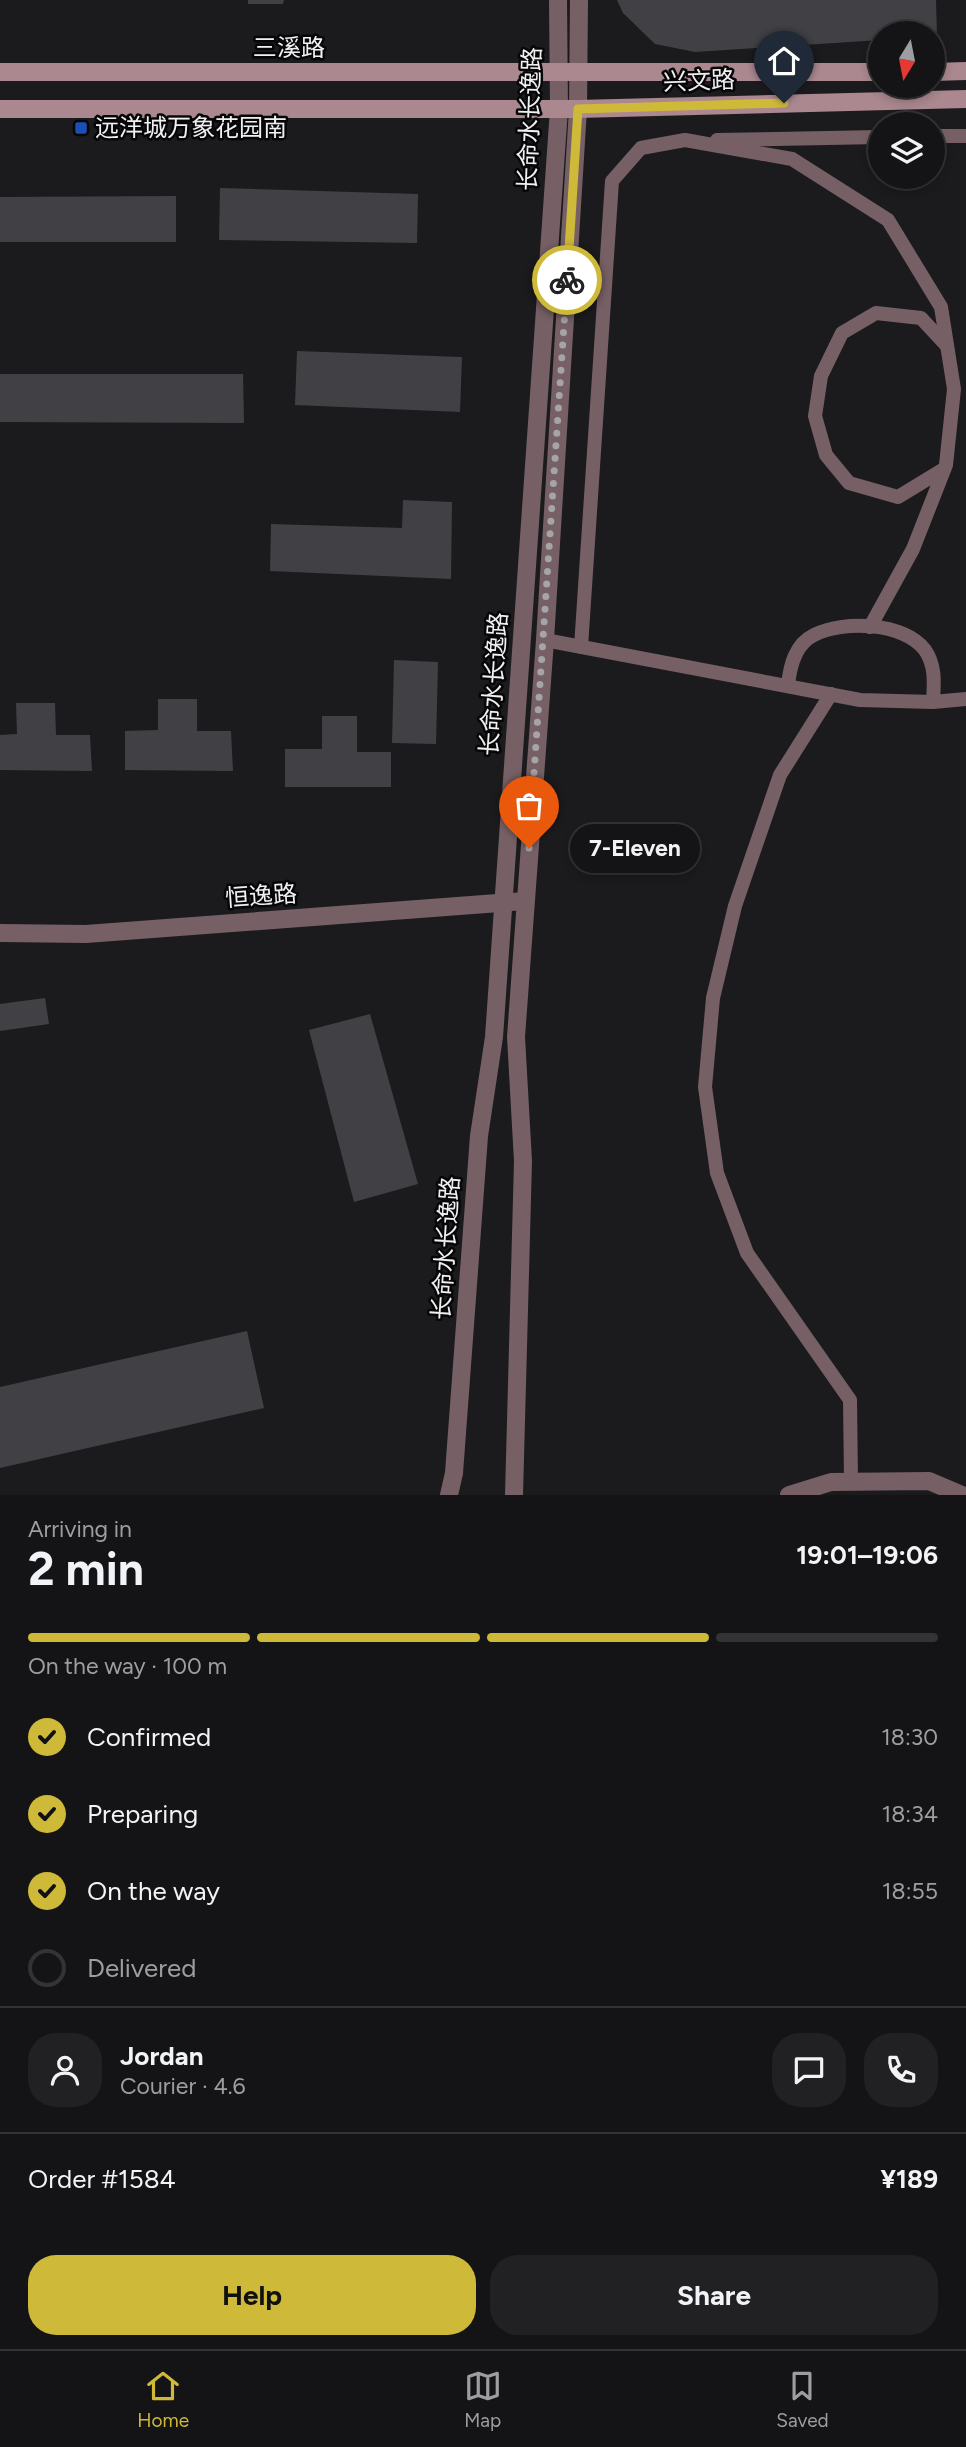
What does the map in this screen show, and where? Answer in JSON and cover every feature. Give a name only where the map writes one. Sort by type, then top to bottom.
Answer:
[{"type":"main road","points":[[945,72],[966,71]]},
{"type":"main road","name":"三溪路","points":[[0,72],[577,74]]},
{"type":"main road","name":"兴文路","points":[[577,74],[868,72]]},
{"type":"main road","name":"兴文路","points":[[559,109],[966,99]]},
{"type":"main road","points":[[0,109],[559,109]]},
{"type":"street","name":"长命水长逸路","points":[[449,1495],[454,1473],[479,1136],[494,1037],[559,109],[558,0]]},
{"type":"street","name":"长命水长逸路","points":[[514,1495],[523,1161],[516,1037],[545,640],[578,109],[579,0]]},
{"type":"street","points":[[945,136],[966,136]]},
{"type":"street","points":[[581,647],[612,181],[641,148],[685,140],[868,137]]},
{"type":"street","points":[[685,140],[792,159],[888,220],[941,307],[954,389],[944,469],[913,549],[870,627]]},
{"type":"street","points":[[944,469],[898,497],[849,483],[826,455],[816,416],[821,376],[842,333],[876,313],[921,318],[947,346]]},
{"type":"street","points":[[788,685],[791,660],[812,635],[836,628],[870,627],[903,634],[925,650],[935,674],[933,702]]},
{"type":"street","points":[[545,640],[859,700],[933,702],[966,699]]},
{"type":"street","points":[[831,694],[780,775],[735,906],[713,999],[705,1087],[717,1173],[747,1253],[850,1401],[851,1482]]},
{"type":"street","name":"恒逸路","points":[[0,933],[86,934],[525,901]]},
{"type":"street","points":[[789,1495],[831,1482],[929,1481],[962,1495]]},
{"type":"building","points":[[248,0],[284,0],[283,4],[248,4]]},
{"type":"building","points":[[617,0],[936,0],[937,21],[868,21],[868,41],[695,52],[655,44],[623,13]]},
{"type":"building","points":[[220,188],[418,194],[417,243],[219,240]]},
{"type":"building","points":[[176,196],[176,242],[0,242],[0,197]]},
{"type":"building","points":[[297,351],[462,357],[460,412],[295,405]]},
{"type":"building","points":[[0,374],[243,374],[244,423],[0,422]]},
{"type":"building","points":[[403,500],[452,502],[451,579],[270,571],[271,524],[402,528]]},
{"type":"building","points":[[394,660],[438,662],[436,744],[392,743]]},
{"type":"building","points":[[158,699],[197,699],[197,731],[231,731],[233,771],[125,770],[125,731],[158,730]]},
{"type":"building","points":[[16,703],[55,703],[56,735],[90,735],[92,771],[0,770],[0,735],[17,734]]},
{"type":"building","points":[[322,716],[357,716],[357,752],[391,752],[391,787],[285,787],[285,749],[322,749]]},
{"type":"building","points":[[45,998],[49,1024],[0,1031],[0,1004]]},
{"type":"building","points":[[370,1014],[418,1184],[354,1202],[309,1030]]},
{"type":"building","points":[[247,1331],[264,1408],[0,1468],[0,1387]]},
{"type":"way so far","points":[[529,848],[567,280]]},
{"type":"place","name":"远洋城万象花园南","points":[[81,128]]},
{"type":"place","name":"7-Eleven","points":[[529,848]]},
{"type":"route","points":[[567,280],[578,109],[784,103]]}]
